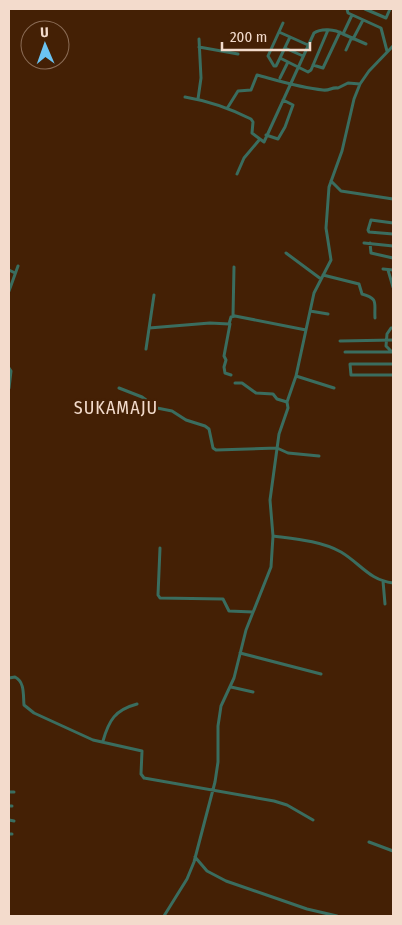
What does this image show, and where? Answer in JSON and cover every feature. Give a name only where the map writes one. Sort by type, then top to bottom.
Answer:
[{"type":"street","points":[[347,9],[348,13],[381,28],[387,51]]},
{"type":"street","points":[[365,9],[386,18],[390,9]]},
{"type":"street","points":[[313,65],[323,68],[352,15]]},
{"type":"street","points":[[346,50],[362,20]]},
{"type":"street","points":[[283,23],[268,56],[274,66],[276,66],[290,37]]},
{"type":"street","points":[[280,58],[308,72],[313,65],[328,30]]},
{"type":"street","points":[[185,97],[228,108],[252,120],[251,131],[264,142],[315,32],[328,30],[342,33],[366,44]]},
{"type":"street","points":[[280,32],[308,45]]},
{"type":"street","points":[[198,99],[201,78],[199,38]]},
{"type":"street","points":[[164,916],[187,880],[195,856],[218,762],[220,711],[231,687],[253,612],[270,571],[273,536],[270,500],[277,448],[288,408],[287,402],[296,376],[314,293],[331,260],[326,235],[328,192],[342,151],[354,99],[360,84],[368,71],[393,46]]},
{"type":"street","points":[[199,47],[238,54]]},
{"type":"street","points":[[285,48],[303,56]]},
{"type":"street","points":[[280,78],[288,62]]},
{"type":"street","points":[[228,108],[238,91],[251,90],[257,75],[326,91],[333,87],[338,88],[343,84],[360,84]]},
{"type":"street","points":[[266,135],[278,139],[285,127],[292,105],[282,100]]},
{"type":"street","points":[[237,174],[244,158],[260,139]]},
{"type":"street","points":[[331,181],[341,191],[393,199]]},
{"type":"street","points":[[393,223],[371,220],[368,229],[370,232],[393,234]]},
{"type":"street","points":[[364,243],[393,246]]},
{"type":"street","points":[[370,244],[369,249],[371,253],[393,258]]},
{"type":"street","points":[[286,253],[322,277],[359,284],[362,294],[373,298],[375,318]]},
{"type":"street","points":[[9,290],[18,266]]},
{"type":"street","points":[[231,375],[225,373],[226,360],[224,357],[233,316],[234,267]]},
{"type":"street","points":[[383,269],[393,270]]},
{"type":"street","points":[[9,270],[15,273]]},
{"type":"street","points":[[388,270],[393,287]]},
{"type":"street","points":[[146,350],[154,295]]},
{"type":"street","points":[[310,311],[328,314]]},
{"type":"street","points":[[233,316],[306,330]]},
{"type":"street","points":[[148,328],[210,323],[230,324]]},
{"type":"street","points":[[392,352],[386,346],[386,340],[390,328],[393,328]]},
{"type":"street","points":[[340,341],[393,340]]},
{"type":"street","points":[[345,352],[392,352]]},
{"type":"street","points":[[393,364],[350,364],[351,376],[393,375]]},
{"type":"street","points":[[9,368],[9,388]]},
{"type":"street","points":[[296,376],[334,388]]},
{"type":"street","points":[[235,383],[242,383],[256,393],[273,394],[277,399],[287,402]]},
{"type":"street","points":[[119,388],[142,397],[157,408],[172,411],[186,420],[205,426],[209,429],[214,450],[277,448],[288,453],[319,456]]},
{"type":"street","points":[[273,536],[306,541],[339,551],[375,578],[393,583]]},
{"type":"street","points":[[160,548],[158,595],[160,598],[223,599],[229,610],[253,612]]},
{"type":"street","points":[[383,581],[385,604]]},
{"type":"street","points":[[240,653],[320,674]]},
{"type":"street","points":[[9,678],[15,677],[20,680],[23,688],[24,705],[34,713],[93,740],[142,751],[141,774],[144,778],[280,802],[313,820]]},
{"type":"street","points":[[231,687],[253,692]]},
{"type":"street","points":[[103,741],[108,724],[113,717],[128,706],[137,704]]},
{"type":"street","points":[[9,792],[14,792]]},
{"type":"street","points":[[9,820],[14,821]]},
{"type":"street","points":[[369,842],[393,851]]},
{"type":"street","points":[[195,856],[207,871],[226,881],[307,909],[338,916]]},
{"type":"district","name":"SUKAMAJU","points":[[116,408]]}]
